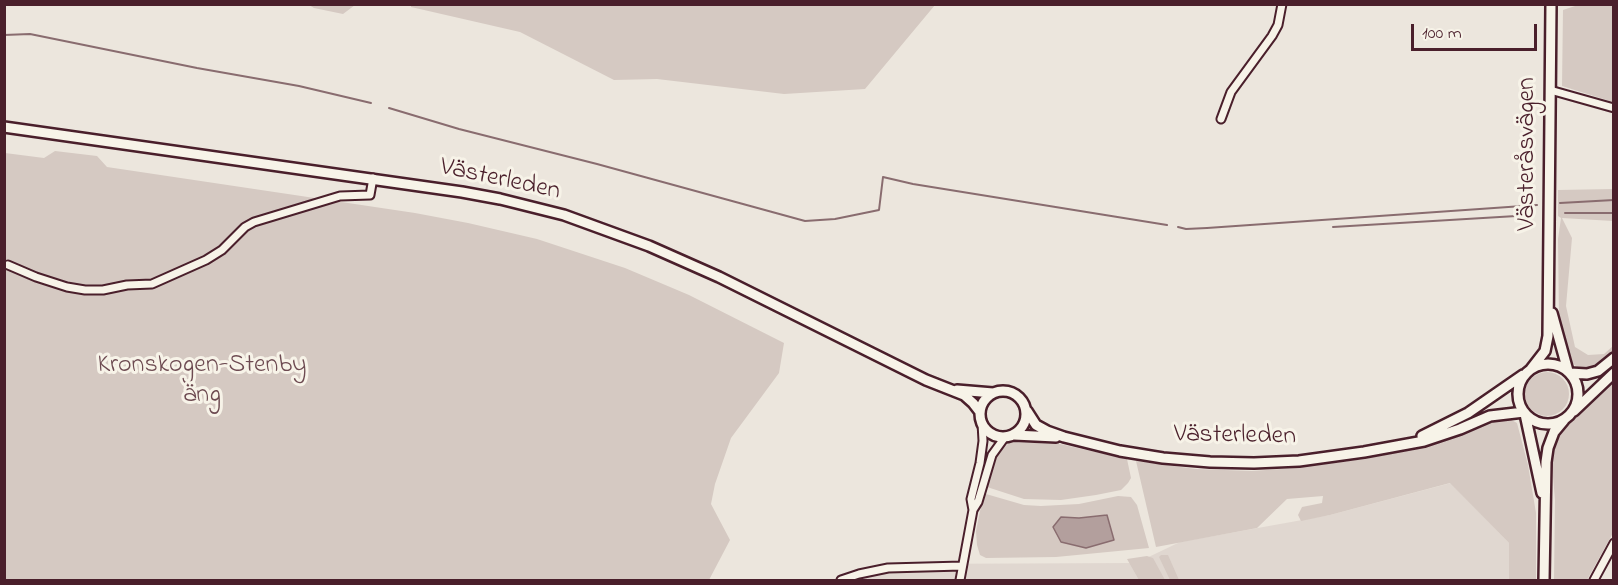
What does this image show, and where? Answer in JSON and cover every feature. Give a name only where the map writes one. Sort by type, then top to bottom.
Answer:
[{"type":"main road","name":"Västeråsvägen","points":[[1529,371],[1547,345],[1550,304],[1550,90],[1553,5]]},
{"type":"main road","name":"Västerleden","points":[[4,127],[373,178],[500,199],[564,215],[621,234],[701,268],[916,375],[953,389],[969,399],[980,412]]},
{"type":"main road","name":"Västeråsvägen","points":[[1550,304],[1569,373]]},
{"type":"main road","points":[[1569,373],[1587,374],[1598,371],[1614,358]]},
{"type":"main road","points":[[1544,504],[1518,391],[1520,382],[1529,371],[1541,364],[1550,364],[1569,373],[1577,386],[1578,394],[1573,409],[1554,432],[1548,448],[1544,504],[1544,580]]},
{"type":"main road","name":"Västerleden","points":[[1406,443],[1468,413],[1529,371]]},
{"type":"main road","points":[[1524,413],[1531,419],[1546,424],[1560,422],[1614,373]]},
{"type":"main road","name":"Västerleden","points":[[953,389],[993,393]]},
{"type":"main road","points":[[1004,391],[1015,394],[1023,401],[1027,411],[1025,423],[1010,436],[991,434],[982,423],[980,412],[984,401],[993,393],[1004,391]]},
{"type":"main road","name":"Västerleden","points":[[1027,411],[1031,419],[1041,428],[1064,437],[1120,451],[1163,458],[1254,463],[1299,461],[1364,452],[1433,438],[1490,416],[1524,413]]},
{"type":"main road","name":"Västerleden","points":[[1010,436],[1064,437]]},
{"type":"street","points":[[1221,118],[1232,92],[1278,25],[1282,4]]},
{"type":"street","points":[[1550,90],[1614,108]]},
{"type":"street","points":[[8,265],[36,278],[85,290],[152,284],[206,260],[222,250],[254,222],[340,196],[370,195],[373,178]]},
{"type":"street","points":[[960,580],[972,510],[971,499],[980,463],[983,441],[982,423]]},
{"type":"street","points":[[972,510],[978,502],[992,455],[1010,436]]},
{"type":"street","points":[[1594,580],[1614,543]]},
{"type":"street","points":[[841,580],[888,568],[962,566]]},
{"type":"shaded area","points":[[1451,483],[1509,543],[1509,580],[837,580],[895,564],[1136,563],[1180,542],[1330,515]]},
{"type":"shaded area","points":[[1107,515],[1114,540],[1086,548],[1061,542],[1053,527],[1061,517]]},
{"type":"green space","points":[[411,4],[935,5],[865,89],[784,94],[657,79],[614,80],[520,32],[411,7]]},
{"type":"green space","points":[[309,5],[355,5],[343,14]]},
{"type":"green space","points":[[1578,5],[1613,5],[1613,102],[1562,86],[1563,10]]},
{"type":"green space","name":"Kronskogen-Stenby äng","points":[[55,151],[97,156],[107,167],[415,213],[537,239],[625,268],[689,295],[784,343],[779,373],[731,438],[715,484],[711,504],[730,540],[709,580],[5,580],[5,153],[44,158]]},
{"type":"green space","points":[[1613,189],[1613,221],[1562,218],[1572,238],[1566,306],[1575,347],[1588,355],[1604,354],[1613,346],[1613,354],[1608,358],[1593,368],[1580,369],[1572,363],[1559,319],[1558,239],[1561,218],[1558,216],[1558,190]]},
{"type":"green space","points":[[1547,372],[1563,378],[1569,394],[1563,410],[1547,416],[1531,410],[1525,394],[1531,378]]},
{"type":"green space","points":[[1613,382],[1613,533],[1587,580],[1554,580],[1555,500],[1552,465],[1557,437]]},
{"type":"green space","points":[[1506,417],[1517,423],[1528,465],[1536,513],[1536,580],[1509,580],[1509,543],[1450,483],[1301,521],[1298,515],[1302,507],[1322,503],[1323,496],[1287,499],[1257,528],[1156,547],[1136,461],[1196,469],[1252,471],[1295,468],[1410,450],[1445,440]]},
{"type":"green space","points":[[1010,442],[1060,444],[1127,459],[1131,478],[1121,490],[1096,495],[1061,500],[1024,499],[987,487],[997,454]]},
{"type":"green space","points":[[984,495],[1024,505],[1041,506],[1079,504],[1118,496],[1131,497],[1137,505],[1149,548],[1056,557],[986,558],[980,555],[976,531]],"holes":[[[1107,515],[1114,539],[1061,517]]]},
{"type":"green space","points":[[1168,555],[1179,580],[1170,580],[1159,557]]},
{"type":"green space","points":[[1147,556],[1153,558],[1165,580],[1139,580],[1127,559]]},
{"type":"waterway","points":[[4,35],[30,34],[299,86],[371,103]]},
{"type":"waterway","points":[[389,108],[459,129],[805,221],[835,219],[879,210],[883,177],[913,184],[1167,225]]},
{"type":"waterway","points":[[1560,203],[1614,200]]},
{"type":"waterway","points":[[1178,227],[1207,228],[1537,205]]},
{"type":"waterway","points":[[1565,213],[1614,213]]},
{"type":"waterway","points":[[1333,227],[1533,215]]}]
